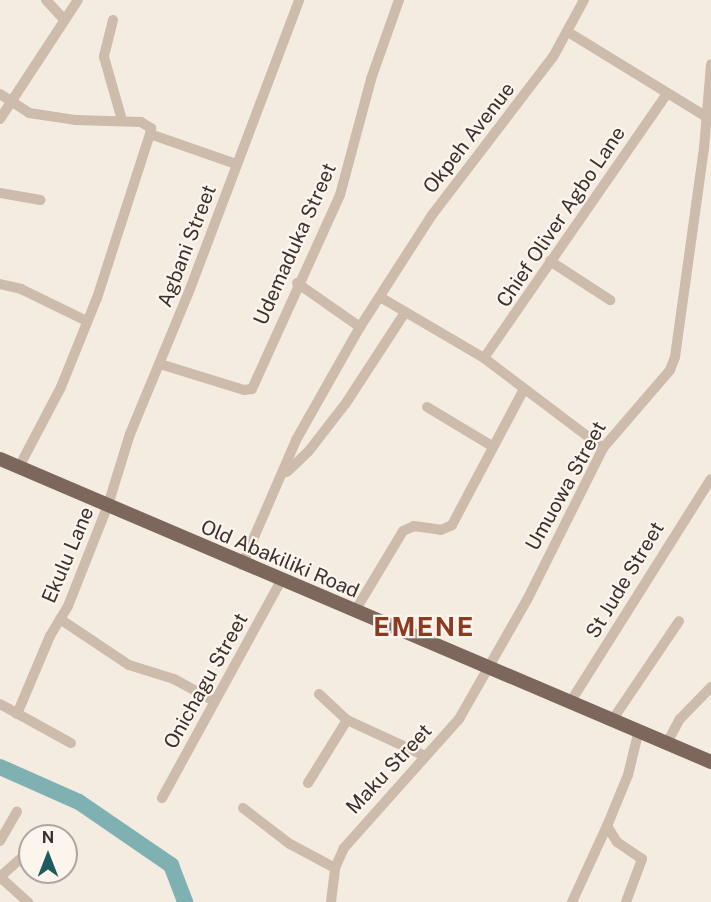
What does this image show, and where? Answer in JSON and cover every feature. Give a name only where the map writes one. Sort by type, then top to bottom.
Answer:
[{"type":"main road","name":"Old Abakiliki Road","points":[[0,459],[242,565],[488,666],[711,762]]},
{"type":"street","points":[[46,0],[64,20]]},
{"type":"street","points":[[0,119],[78,0]]},
{"type":"street","name":"Agbani Street","points":[[108,505],[130,434],[160,364],[299,0]]},
{"type":"street","name":"Udemaduka Street","points":[[160,364],[244,390],[252,389],[297,283],[340,195],[371,79],[399,0]]},
{"type":"street","name":"Okpeh Avenue","points":[[380,297],[432,215],[537,80],[568,32],[584,0]]},
{"type":"street","points":[[113,20],[104,57],[122,120]]},
{"type":"street","points":[[568,32],[705,116]]},
{"type":"street","name":"Umuowa Street","points":[[488,666],[527,600],[603,448],[659,384],[675,357],[704,148],[711,64]]},
{"type":"street","points":[[0,94],[11,103],[46,116],[122,120],[149,126],[150,134],[87,321],[61,387],[19,467]]},
{"type":"street","name":"Chief Oliver Agbo Lane","points":[[484,358],[666,94]]},
{"type":"street","points":[[150,134],[237,164]]},
{"type":"street","points":[[0,193],[40,200]]},
{"type":"street","points":[[550,261],[610,300]]},
{"type":"street","points":[[297,283],[360,327]]},
{"type":"street","points":[[0,284],[21,289],[87,321]]},
{"type":"street","points":[[242,565],[285,474],[296,440],[360,327],[380,297],[405,314],[484,358],[523,391],[603,448]]},
{"type":"street","points":[[285,474],[308,452],[346,403],[405,314]]},
{"type":"street","points":[[355,611],[403,531],[414,526],[441,530],[452,525],[523,391]]},
{"type":"street","points":[[427,407],[492,446]]},
{"type":"street","name":"St Jude Street","points":[[571,701],[711,479]]},
{"type":"street","name":"Ekulu Lane","points":[[16,714],[60,619],[108,505]]},
{"type":"street","name":"Onichagu Street","points":[[162,798],[281,581]]},
{"type":"street","name":"Ekulu Lane","points":[[60,619],[129,665],[174,678],[214,701]]},
{"type":"street","points":[[613,719],[679,621]]},
{"type":"street","name":"Maku Street","points":[[331,902],[335,868],[352,836],[396,792],[423,755],[459,719],[488,666]]},
{"type":"street","points":[[667,743],[680,719],[711,687]]},
{"type":"street","points":[[319,694],[348,720],[423,755]]},
{"type":"street","points":[[0,704],[71,743]]},
{"type":"street","points":[[308,783],[348,720]]},
{"type":"street","points":[[572,902],[628,775],[639,730]]},
{"type":"street","points":[[243,808],[278,836],[335,868]]},
{"type":"street","points":[[0,841],[17,812]]},
{"type":"street","points":[[607,826],[616,842],[642,859],[626,902]]},
{"type":"street","points":[[18,861],[0,877],[28,902]]},
{"type":"waterway","points":[[0,767],[79,802],[171,865],[185,902]]},
{"type":"district","name":"EMENE","points":[[424,627]]}]
